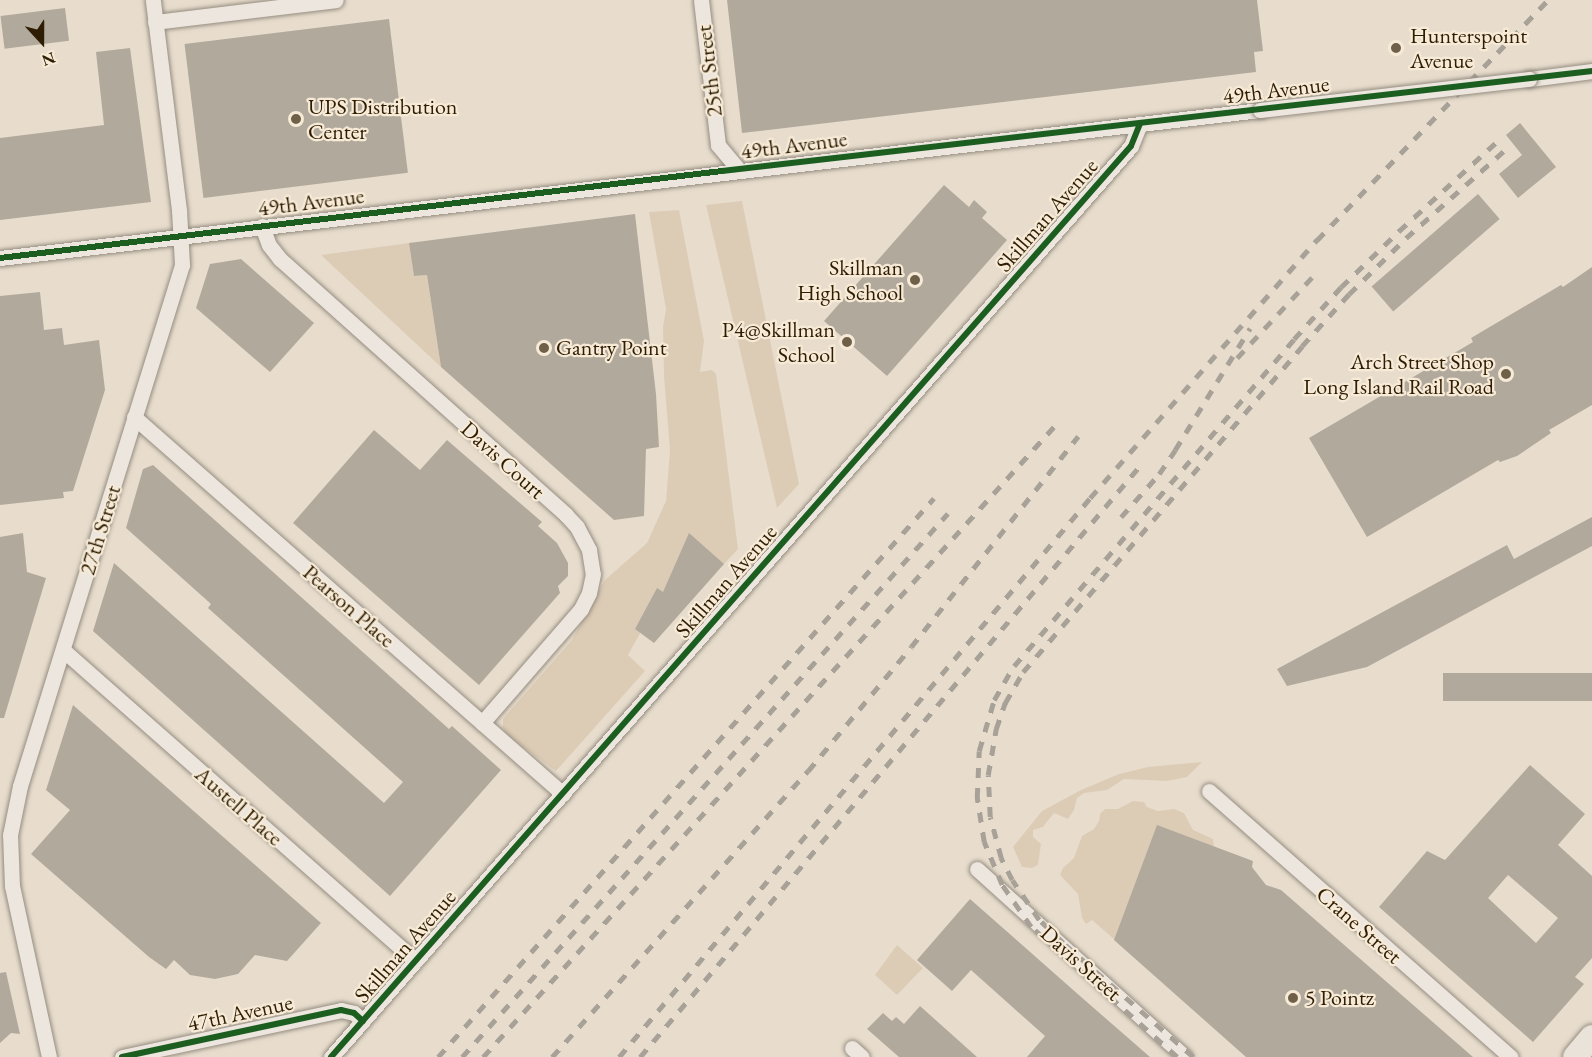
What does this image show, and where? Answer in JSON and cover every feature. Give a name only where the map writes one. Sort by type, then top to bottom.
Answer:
[{"type":"main road","points":[[1575,1057],[1592,1037]]},
{"type":"street","name":"27th Street","points":[[49,1057],[12,886],[9,860],[16,798],[182,265],[182,236],[153,0]]},
{"type":"street","points":[[155,22],[336,0]]},
{"type":"street","name":"25th Street","points":[[701,0],[718,145],[739,170]]},
{"type":"street","name":"49th Avenue","points":[[0,258],[1592,72]]},
{"type":"street","name":"Skillman Avenue","points":[[331,1057],[1131,146],[1140,124]]},
{"type":"street","name":"Davis Court","points":[[262,226],[269,245],[280,259],[566,515],[577,527],[589,550],[593,574],[589,593],[580,609],[482,723]]},
{"type":"street","name":"Pearson Place","points":[[135,417],[563,794]]},
{"type":"street","name":"Austell Place","points":[[63,650],[416,961]]},
{"type":"street","name":"Crane Street","points":[[1209,791],[1511,1057]]},
{"type":"street","name":"Davis Street","points":[[976,869],[1185,1057]]},
{"type":"street","name":"47th Avenue","points":[[122,1057],[341,1010],[354,1013],[363,1021]]},
{"type":"shaded area","points":[[742,201],[799,484],[777,508],[706,205]]},
{"type":"shaded area","points":[[679,210],[704,341],[700,372],[712,370],[716,374],[738,549],[724,564],[671,578],[628,655],[645,671],[556,771],[507,735],[503,728],[503,719],[572,640],[605,580],[647,543],[666,501],[670,450],[664,376],[663,327],[666,309],[649,212]]},
{"type":"shaded area","points":[[409,243],[414,276],[427,275],[441,367],[321,255]]},
{"type":"shaded area","points":[[1202,762],[1187,777],[1167,781],[1124,779],[1107,790],[1084,793],[1077,798],[1074,810],[1068,819],[1054,813],[1043,827],[1033,830],[1033,837],[1041,844],[1038,865],[1032,868],[1022,867],[1013,847],[1042,811],[1081,790],[1119,774],[1148,767]]},
{"type":"shaded area","points":[[1133,801],[1144,802],[1147,807],[1158,811],[1174,809],[1184,813],[1193,830],[1213,839],[1214,847],[1115,940],[1092,920],[1086,924],[1082,918],[1078,894],[1060,875],[1063,868],[1074,858],[1082,836],[1094,829],[1100,814],[1105,809],[1118,809]]},
{"type":"shaded area","points":[[897,945],[923,968],[897,995],[875,975]]},
{"type":"building","points":[[727,0],[1257,0],[1263,51],[1254,52],[1256,72],[742,133]]},
{"type":"building","points":[[65,8],[69,41],[5,49],[0,16]]},
{"type":"building","name":"UPS Distribution Center","points":[[389,19],[408,173],[203,198],[185,44]]},
{"type":"building","points":[[130,48],[151,202],[0,220],[0,138],[104,125],[96,52]]},
{"type":"building","points":[[1520,123],[1556,167],[1518,198],[1499,174],[1522,155],[1506,135]]},
{"type":"building","name":"Skillman High School","points":[[944,185],[969,207],[974,200],[987,212],[982,218],[1007,240],[887,376],[824,321]]},
{"type":"building","points":[[1478,194],[1500,219],[1393,311],[1372,287]]},
{"type":"building","name":"Gantry Point","points":[[635,214],[656,394],[659,447],[646,449],[644,516],[614,520],[441,367],[427,275],[414,276],[409,243]]},
{"type":"building","points":[[241,259],[314,323],[270,372],[196,308],[210,264]]},
{"type":"building","name":"Arch Street Shop Long Island Rail Road","points":[[1592,267],[1592,405],[1549,430],[1551,433],[1517,456],[1500,462],[1498,460],[1367,537],[1309,438],[1473,342],[1471,338],[1561,285],[1563,287]]},
{"type":"building","points":[[40,292],[44,330],[62,328],[64,345],[99,340],[105,390],[73,491],[63,492],[64,498],[0,505],[0,296]]},
{"type":"building","points":[[374,430],[420,470],[447,440],[542,522],[538,526],[557,543],[568,563],[568,576],[558,586],[560,593],[479,685],[293,523]]},
{"type":"building","points":[[153,465],[449,729],[452,726],[501,770],[390,896],[93,631],[114,563],[384,803],[403,782],[208,608],[211,604],[126,528],[143,469]]},
{"type":"building","points":[[1592,517],[1592,546],[1367,667],[1287,686],[1277,669],[1507,545],[1514,559]]},
{"type":"building","points":[[23,533],[27,572],[46,578],[4,718],[0,718],[0,537]]},
{"type":"building","points":[[689,533],[724,564],[654,643],[635,629],[657,588],[663,592]]},
{"type":"building","points":[[1443,673],[1592,673],[1592,701],[1443,701]]},
{"type":"building","points":[[73,705],[321,923],[287,961],[255,955],[238,974],[215,979],[190,975],[174,960],[166,969],[149,957],[31,854],[70,810],[46,790]]},
{"type":"building","points":[[1530,765],[1585,814],[1558,845],[1592,876],[1592,958],[1575,977],[1584,984],[1533,1042],[1379,907],[1427,851],[1445,860]],"holes":[[[1508,875],[1558,918],[1536,943],[1488,898]]]},
{"type":"building","name":"5 Pointz","points":[[1157,825],[1253,861],[1252,867],[1266,885],[1281,890],[1473,1057],[1246,1057],[1114,940]]},
{"type":"building","points":[[970,899],[1150,1057],[1027,1057],[1045,1036],[971,970],[952,991],[917,960]]},
{"type":"building","points":[[6,972],[20,1034],[11,1033],[0,1043],[0,973]]},
{"type":"building","points":[[920,1006],[977,1057],[899,1057],[867,1029],[883,1013],[892,1021],[896,1017],[904,1024]]},
{"type":"railway","points":[[619,1057],[1090,498],[1317,240],[1548,0]]},
{"type":"railway","points":[[1177,1057],[1031,927],[1002,885],[984,842],[977,798],[979,751],[994,700],[1014,666],[1294,339],[1341,287],[1501,138]]},
{"type":"railway","points":[[1193,1057],[1039,920],[1012,880],[1001,858],[990,817],[988,775],[996,729],[1005,703],[1023,672],[1302,346],[1349,294],[1406,238],[1508,147]]},
{"type":"railway","points":[[1237,358],[1314,275]]},
{"type":"railway","points":[[1121,517],[1159,474],[1250,328]]},
{"type":"railway","points":[[483,1057],[1060,420]]},
{"type":"railway","points":[[552,1057],[808,771],[911,647],[1078,436]]},
{"type":"railway","points":[[640,1057],[1139,467]]},
{"type":"railway","points":[[438,1057],[934,498]]},
{"type":"railway","points":[[462,1057],[948,513]]},
{"type":"cycle path","points":[[0,258],[722,171],[1592,71]]},
{"type":"cycle path","points":[[331,1057],[1131,146],[1140,124]]},
{"type":"cycle path","points":[[122,1057],[341,1010],[354,1013],[363,1021]]},
{"type":"place","name":"Hunterspoint Avenue","points":[[1396,48]]},
{"type":"place","name":"UPS Distribution Center","points":[[296,119]]},
{"type":"place","name":"Skillman High School","points":[[915,280]]},
{"type":"place","name":"P4@Skillman School","points":[[847,342]]},
{"type":"place","name":"Gantry Point","points":[[544,348]]},
{"type":"place","name":"Arch Street Shop Long Island Rail Road","points":[[1506,374]]},
{"type":"place","name":"5 Pointz","points":[[1293,998]]}]
